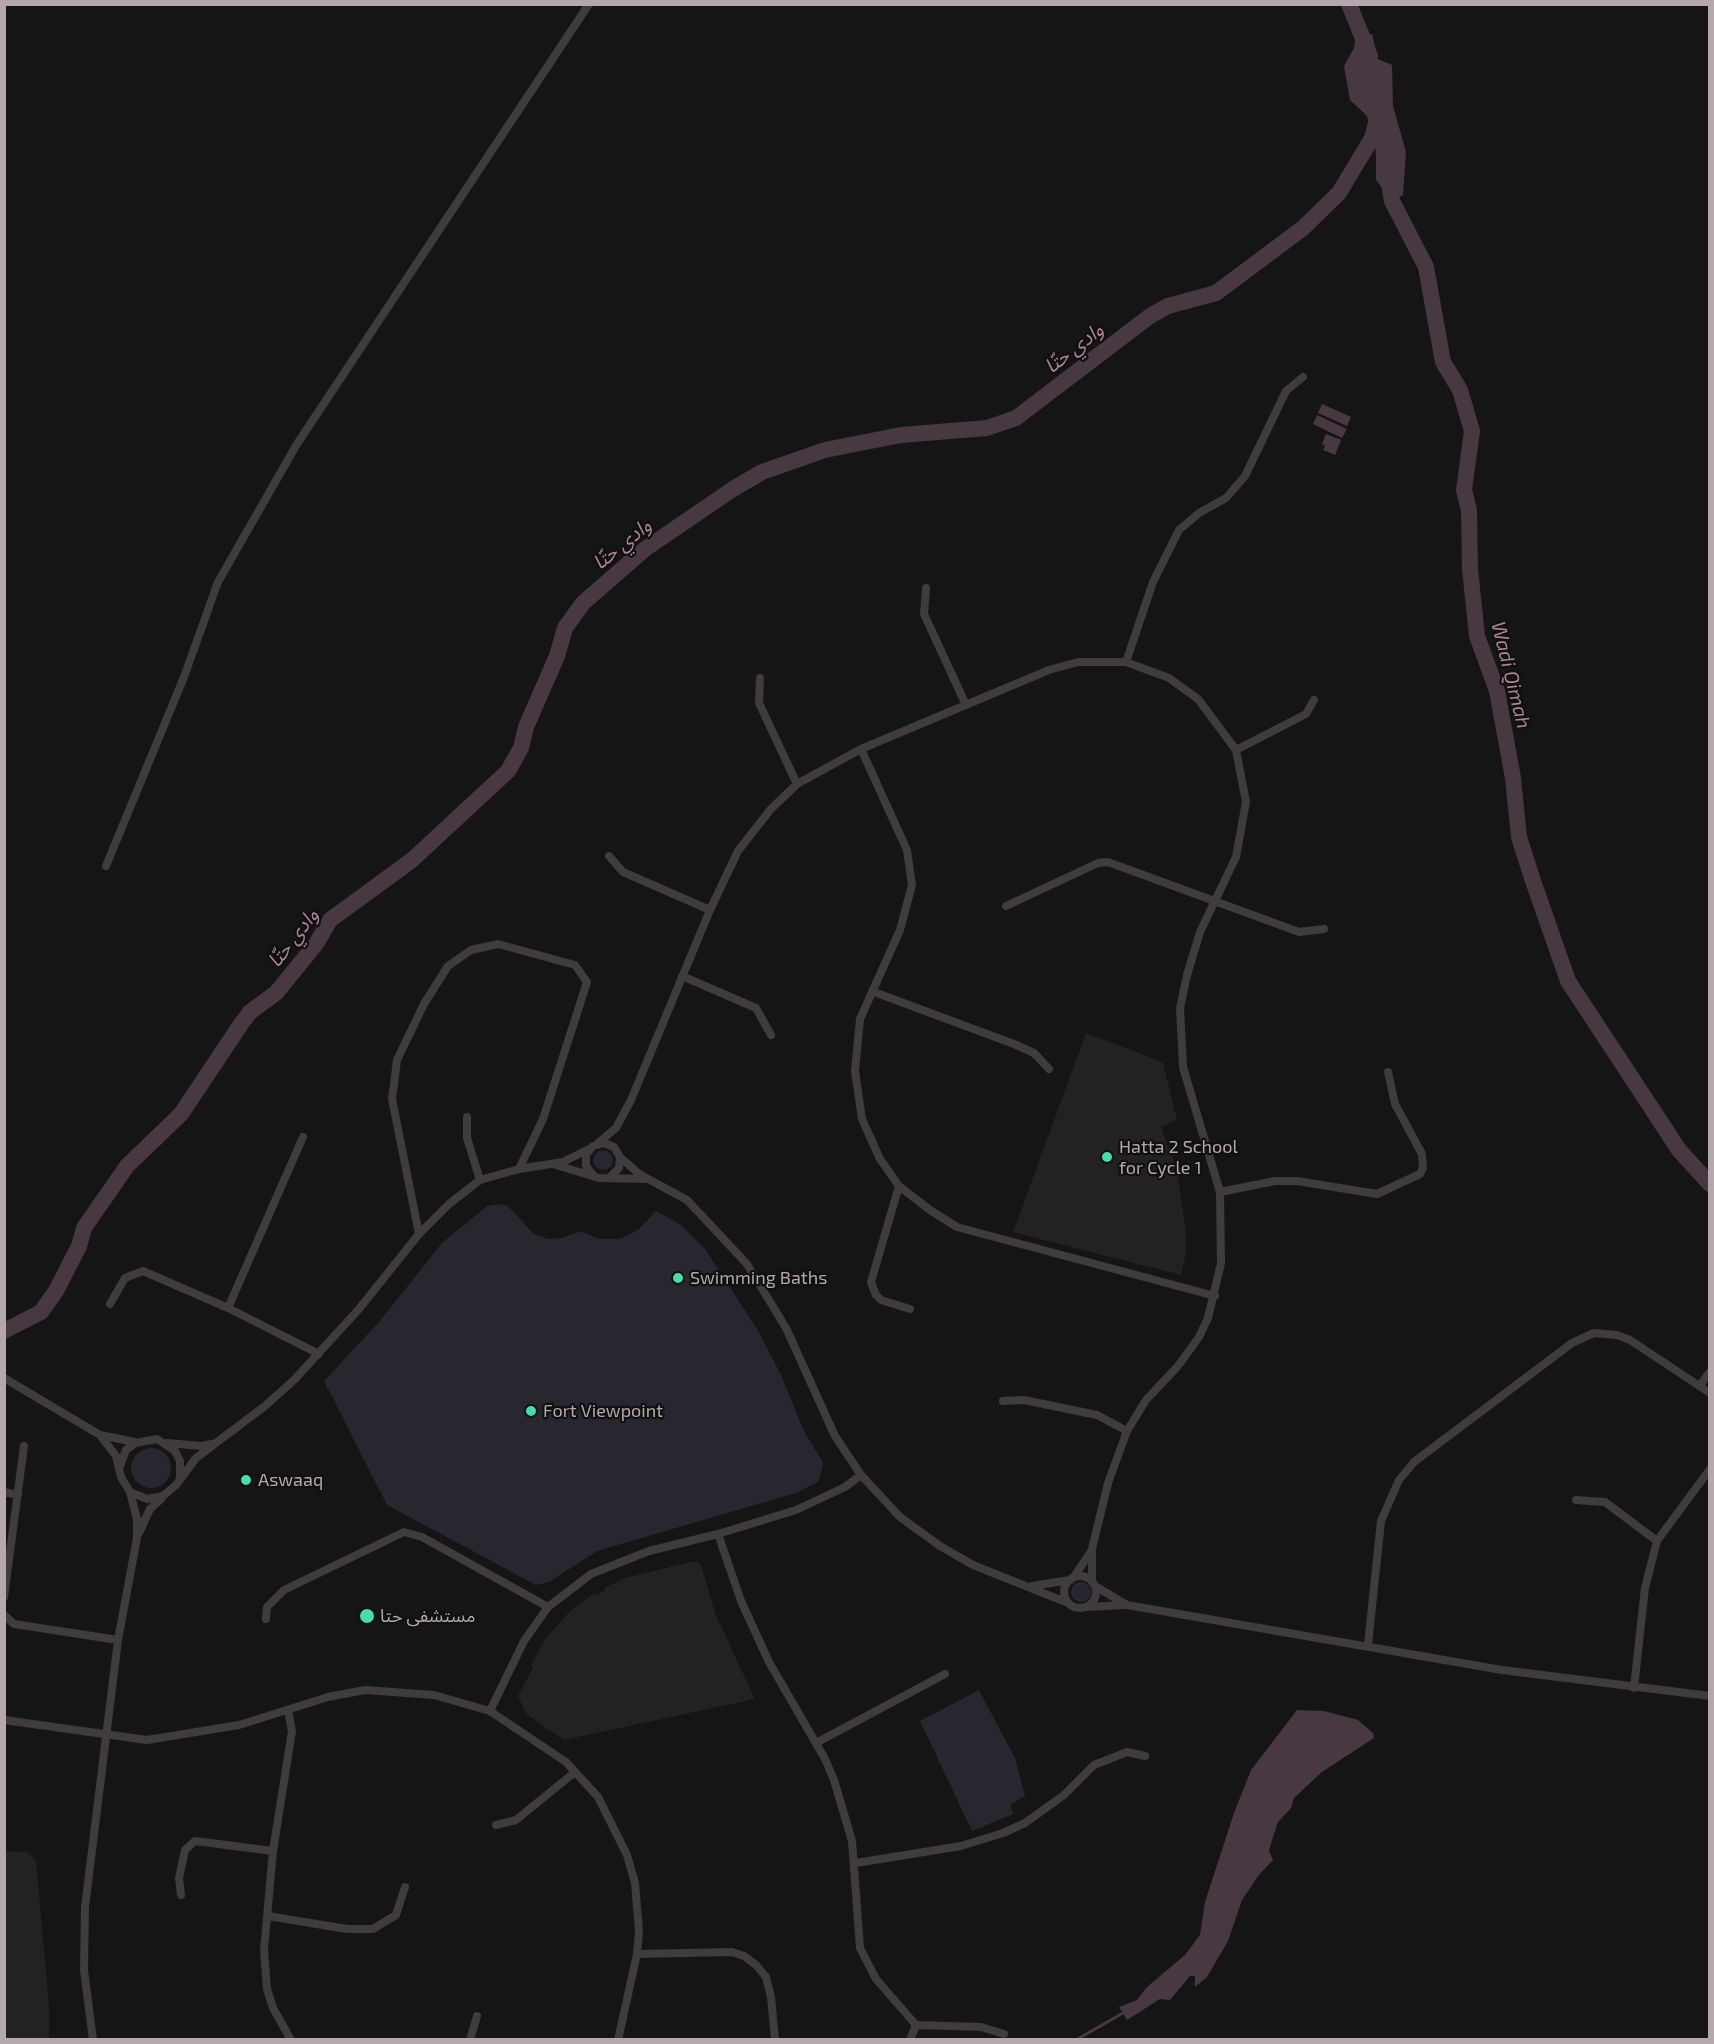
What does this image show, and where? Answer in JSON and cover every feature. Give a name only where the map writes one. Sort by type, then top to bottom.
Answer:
[{"type":"street","points":[[106,866],[184,676],[218,582],[297,444],[589,4]]},
{"type":"street","points":[[1126,662],[1153,582],[1179,530],[1199,513],[1226,498],[1245,477],[1286,391],[1303,377]]},
{"type":"street","points":[[926,588],[924,614],[966,705]]},
{"type":"street","points":[[137,1538],[150,1509],[170,1492],[213,1443],[264,1406],[319,1354],[359,1309],[419,1234],[449,1204],[480,1180],[572,1158],[598,1143],[616,1128],[631,1100],[710,910],[738,851],[770,810],[797,784],[861,749],[1049,670],[1077,662],[1126,662],[1169,678],[1198,699],[1236,750],[1246,802],[1236,857],[1200,932],[1180,1008],[1180,1046],[1189,1093],[1220,1192],[1221,1263],[1215,1296],[1199,1337],[1178,1366],[1146,1400],[1126,1431],[1108,1483],[1092,1549],[1095,1598],[1087,1607]]},
{"type":"street","points":[[760,678],[759,703],[797,784]]},
{"type":"street","points":[[1236,750],[1306,714],[1314,700]]},
{"type":"street","points":[[861,749],[907,850],[912,871],[908,910],[874,992],[860,1018],[855,1071],[862,1119],[880,1159],[899,1186],[957,1227],[1215,1296]]},
{"type":"street","points":[[609,856],[623,872],[710,910]]},
{"type":"street","points":[[1006,906],[1098,863],[1108,862],[1215,899],[1299,932],[1324,928]]},
{"type":"street","points":[[419,1234],[392,1099],[397,1060],[424,1004],[448,966],[471,950],[498,944],[575,965],[587,982],[543,1119],[519,1169]]},
{"type":"street","points":[[682,976],[756,1008],[771,1035]]},
{"type":"street","points":[[874,992],[1014,1044],[1034,1053],[1049,1069]]},
{"type":"street","points":[[1220,1192],[1275,1181],[1297,1181],[1377,1194],[1420,1174],[1423,1168],[1422,1154],[1395,1104],[1388,1072]]},
{"type":"street","points":[[467,1118],[467,1138],[480,1180]]},
{"type":"street","points":[[611,1176],[619,1168],[616,1128]]},
{"type":"street","points":[[228,1308],[303,1137]]},
{"type":"street","points":[[598,1143],[609,1144],[628,1166],[687,1200],[747,1264],[786,1328],[835,1436],[861,1475],[900,1517],[940,1546],[973,1565],[1080,1608],[1127,1605],[1502,1670],[1710,1696]]},
{"type":"street","points":[[589,1149],[586,1166],[593,1175]]},
{"type":"street","points":[[551,1164],[599,1178],[611,1176],[648,1179]]},
{"type":"street","points":[[899,1186],[871,1282],[876,1295],[881,1300],[910,1309]]},
{"type":"street","points":[[110,1304],[125,1278],[143,1271],[228,1308],[319,1354]]},
{"type":"street","points":[[1368,1645],[1381,1521],[1399,1480],[1414,1462],[1572,1343],[1594,1334],[1617,1335],[1630,1340],[1710,1393]]},
{"type":"street","points":[[1700,1385],[1710,1372]]},
{"type":"street","points":[[4,1378],[100,1435],[135,1442],[156,1439],[167,1443],[201,1446],[213,1443]]},
{"type":"street","points":[[1003,1401],[1024,1400],[1097,1415],[1126,1431]]},
{"type":"street","points":[[93,2040],[84,1970],[85,1907],[118,1640],[137,1538],[137,1519],[130,1492],[121,1477],[116,1456],[100,1435]]},
{"type":"street","points":[[120,1467],[126,1450],[135,1442]]},
{"type":"street","points":[[167,1443],[175,1451],[180,1461],[180,1478]]},
{"type":"street","points":[[4,1598],[24,1446]]},
{"type":"street","points":[[1634,1688],[1645,1588],[1657,1541],[1710,1469]]},
{"type":"street","points":[[490,1711],[524,1641],[548,1606],[568,1589],[604,1567],[649,1551],[718,1534],[822,1499],[861,1475]]},
{"type":"street","points":[[4,1492],[18,1495]]},
{"type":"street","points":[[130,1492],[147,1499],[163,1496]]},
{"type":"street","points":[[1576,1500],[1605,1502],[1657,1541]]},
{"type":"street","points":[[266,1619],[267,1607],[284,1590],[404,1532],[422,1537],[548,1606]]},
{"type":"street","points":[[718,1534],[741,1601],[769,1662],[816,1743],[834,1780],[856,1863],[860,1948],[876,1979],[916,2025],[981,2028],[1004,2034]]},
{"type":"street","points":[[1068,1603],[1064,1591],[1092,1549]]},
{"type":"street","points":[[1027,1586],[1083,1577],[1127,1605]]},
{"type":"street","points":[[5,1617],[14,1624],[118,1640]]},
{"type":"street","points":[[816,1743],[945,1674]]},
{"type":"street","points":[[4,1720],[147,1740],[239,1725],[328,1697],[365,1690],[434,1695],[490,1711],[555,1754],[575,1772],[602,1803],[627,1855],[635,1882],[639,1931],[638,1954],[618,2040]]},
{"type":"street","points":[[288,1710],[292,1731],[273,1851],[264,1950],[267,1989],[273,2008],[291,2040]]},
{"type":"street","points":[[856,1863],[961,1846],[1003,1833],[1025,1823],[1064,1795],[1094,1765],[1126,1752],[1145,1756]]},
{"type":"street","points":[[496,1825],[516,1820],[575,1772]]},
{"type":"street","points":[[182,1895],[179,1878],[185,1850],[195,1841],[273,1851]]},
{"type":"street","points":[[268,1916],[347,1929],[373,1929],[396,1915],[405,1887]]},
{"type":"street","points":[[638,1954],[732,1952],[744,1956],[766,1977],[771,1997],[775,2040]]},
{"type":"street","points":[[470,2040],[477,2016]]},
{"type":"street","points":[[910,2040],[916,2025]]},
{"type":"shaded area","points":[[1372,34],[1378,59],[1392,65],[1393,106],[1406,152],[1403,195],[1392,201],[1376,180],[1376,152],[1367,116],[1350,100],[1344,66],[1354,48],[1356,36]]},
{"type":"shaded area","points":[[1322,404],[1351,417],[1347,426],[1318,413]]},
{"type":"shaded area","points":[[1317,415],[1347,429],[1342,438],[1313,424]]},
{"type":"shaded area","points":[[1326,434],[1341,440],[1335,455],[1323,450],[1325,446],[1322,444]]},
{"type":"shaded area","name":"Hatta 2 School for Cycle 1","points":[[1086,1033],[1163,1062],[1177,1120],[1161,1127],[1177,1171],[1186,1231],[1186,1253],[1181,1275],[1013,1232]]},
{"type":"shaded area","points":[[603,1150],[610,1153],[613,1160],[610,1167],[603,1170],[596,1167],[593,1160],[596,1153]]},
{"type":"shaded area","points":[[499,1204],[508,1206],[534,1234],[548,1239],[562,1238],[580,1231],[599,1239],[620,1239],[638,1230],[656,1211],[681,1225],[705,1249],[759,1332],[781,1375],[803,1429],[823,1463],[819,1481],[796,1493],[597,1551],[549,1582],[536,1585],[387,1505],[324,1381],[379,1322],[442,1243],[487,1206]]},
{"type":"shaded area","points":[[151,1448],[159,1449],[165,1454],[170,1460],[170,1476],[165,1482],[159,1487],[151,1488],[143,1487],[137,1482],[132,1476],[131,1468],[132,1460],[137,1454],[143,1449]]},
{"type":"shaded area","points":[[694,1561],[701,1565],[715,1613],[755,1699],[564,1740],[526,1714],[518,1696],[533,1667],[531,1665],[547,1637],[570,1611],[594,1593],[596,1595],[605,1591],[604,1588],[625,1578]]},
{"type":"shaded area","points":[[1081,1582],[1088,1585],[1091,1592],[1088,1599],[1081,1602],[1074,1599],[1071,1592],[1074,1585]]},
{"type":"shaded area","points":[[979,1690],[1015,1758],[1025,1796],[1010,1805],[1013,1814],[972,1831],[920,1721]]},
{"type":"shaded area","points":[[1297,1710],[1324,1711],[1358,1720],[1373,1733],[1374,1738],[1322,1772],[1294,1798],[1291,1808],[1278,1822],[1269,1851],[1273,1860],[1258,1876],[1242,1900],[1228,1941],[1207,1977],[1195,1987],[1195,1976],[1190,1976],[1170,2000],[1160,1999],[1127,2020],[1119,2007],[1137,2000],[1147,1987],[1185,1955],[1200,1935],[1205,1902],[1234,1813],[1251,1770]]},
{"type":"shaded area","points":[[5,1851],[27,1852],[36,1861],[49,2005],[49,2039],[5,2039]]},
{"type":"waterway","name":"وادي حتّا","points":[[1349,4],[1370,56]]},
{"type":"waterway","name":"وادي حتّا","points":[[4,1331],[41,1312],[56,1291],[79,1246],[84,1228],[127,1166],[181,1114],[250,1012],[276,993],[316,944],[330,920],[412,860],[508,771],[521,748],[526,727],[557,656],[565,628],[583,603],[645,549],[762,472],[825,450],[901,435],[987,428],[1016,418],[1150,316],[1168,306],[1216,293],[1303,228],[1339,193],[1372,138],[1378,116]]},
{"type":"waterway","name":"Wadi Qimah","points":[[1388,178],[1392,201],[1426,267],[1443,362],[1460,390],[1472,431],[1464,490],[1469,510],[1470,569],[1477,636],[1497,691],[1513,778],[1519,837],[1532,878],[1568,981],[1679,1150],[1710,1184]]},
{"type":"waterway","points":[[1076,2040],[1123,2013]]},
{"type":"place","name":"Hatta 2 School for Cycle 1","points":[[1107,1157]]},
{"type":"place","name":"Swimming Baths","points":[[678,1278]]},
{"type":"place","name":"Fort Viewpoint","points":[[531,1411]]},
{"type":"place","name":"Aswaaq","points":[[246,1480]]},
{"type":"place","name":"مستشفى حتا","points":[[367,1616]]}]
